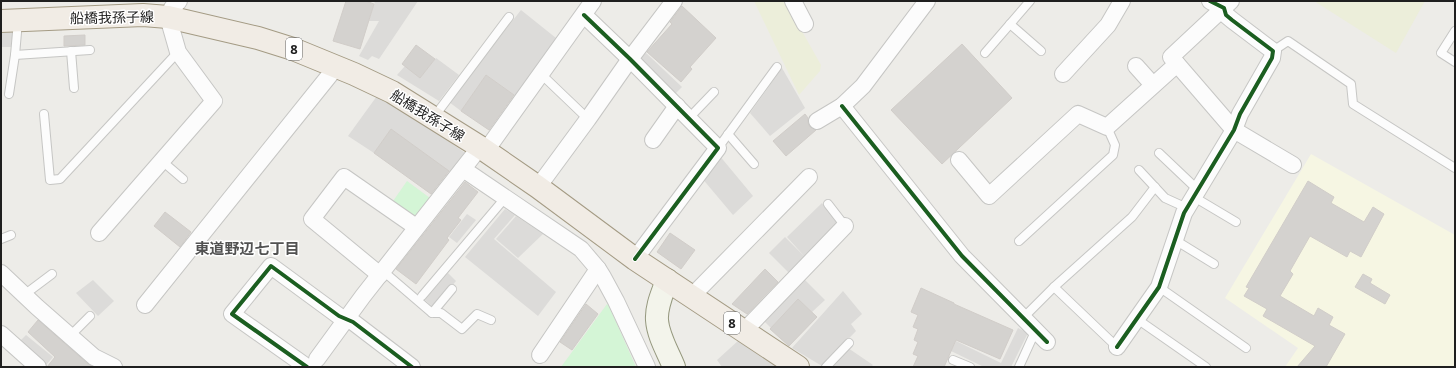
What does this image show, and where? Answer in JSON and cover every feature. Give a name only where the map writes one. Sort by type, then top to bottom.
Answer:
[{"type":"main road","name":"船橋我孫子線","points":[[10,20],[174,9],[293,49],[337,66],[392,92],[433,118],[538,187],[635,259],[798,367]]},
{"type":"street","points":[[412,367],[353,322],[346,320],[339,316],[271,266],[232,314],[315,365],[346,320],[416,227],[463,169],[482,150],[542,74],[593,1]]},
{"type":"street","points":[[538,187],[630,59],[674,1]]},
{"type":"street","points":[[792,1],[805,24]]},
{"type":"street","points":[[817,122],[842,106],[863,86],[927,1]]},
{"type":"street","points":[[1064,74],[1108,25],[1122,1]]},
{"type":"street","points":[[1117,348],[1159,287],[1175,240],[1193,198],[1234,130],[1240,114],[1272,58],[1273,51],[1232,20],[1226,14],[1222,3],[1171,58],[1234,130],[1293,166]]},
{"type":"street","points":[[99,233],[214,101],[178,52],[174,9]]},
{"type":"street","points":[[584,15],[718,148],[635,259]]},
{"type":"street","points":[[958,160],[989,196],[1078,114],[1107,127],[1177,64]]},
{"type":"street","points":[[145,305],[337,66]]},
{"type":"street","points":[[1136,66],[1153,85]]},
{"type":"street","points":[[653,140],[677,106]]},
{"type":"street","points":[[842,106],[962,256],[992,288],[1024,318],[1040,338]]},
{"type":"street","points":[[463,169],[581,249],[598,269],[616,301],[647,367]]},
{"type":"street","points":[[381,273],[312,219],[339,183],[344,177],[416,227]]},
{"type":"street","points":[[692,296],[809,177]]},
{"type":"street","points":[[744,331],[845,226]]},
{"type":"street","points":[[540,356],[598,269]]},
{"type":"street","points":[[1,273],[94,357],[114,367]]},
{"type":"street","points":[[667,280],[659,304],[657,320],[661,336],[674,367]]},
{"type":"street","points":[[1,334],[38,367]]},
{"type":"lane","points":[[985,53],[1030,1]]},
{"type":"lane","points":[[433,118],[509,16]]},
{"type":"lane","points":[[9,94],[15,55],[10,20]]},
{"type":"lane","points":[[1010,24],[1041,51]]},
{"type":"lane","points":[[1455,31],[1441,53],[1455,62]]},
{"type":"lane","points":[[1273,51],[1288,41],[1351,84],[1353,104],[1455,168]]},
{"type":"lane","points":[[15,55],[90,50]]},
{"type":"lane","points":[[71,51],[74,88]]},
{"type":"lane","points":[[44,114],[50,180],[60,179],[178,52]]},
{"type":"lane","points":[[718,148],[777,67]]},
{"type":"lane","points":[[542,74],[588,119]]},
{"type":"lane","points":[[689,118],[714,92]]},
{"type":"lane","points":[[1020,241],[1113,155],[1115,145],[1107,127]]},
{"type":"lane","points":[[728,134],[754,164]]},
{"type":"lane","points":[[1159,152],[1193,198],[1236,222]]},
{"type":"lane","points":[[162,161],[184,179]]},
{"type":"lane","points":[[1139,170],[1165,198],[1193,198]]},
{"type":"lane","points":[[1024,318],[1054,287],[1132,217],[1155,187]]},
{"type":"lane","points":[[422,296],[506,198]]},
{"type":"lane","points":[[828,204],[845,226]]},
{"type":"lane","points":[[1,239],[11,235]]},
{"type":"lane","points":[[1175,240],[1214,264]]},
{"type":"lane","points":[[381,273],[432,313],[441,313],[462,329],[477,314],[491,320]]},
{"type":"lane","points":[[24,295],[52,274]]},
{"type":"lane","points":[[1054,287],[1117,348]]},
{"type":"lane","points":[[1159,287],[1246,348]]},
{"type":"lane","points":[[432,313],[452,289]]},
{"type":"lane","points":[[70,336],[90,316]]},
{"type":"lane","points":[[1137,319],[1206,367]]},
{"type":"lane","points":[[1019,367],[1040,338]]},
{"type":"lane","points":[[826,367],[848,343]]},
{"type":"lane","points":[[953,360],[970,367]]},
{"type":"shaded area","points":[[375,1],[418,1],[379,59],[372,56],[368,60],[359,56],[379,21],[369,21]]},
{"type":"shaded area","points":[[754,1],[785,1],[821,65],[820,71],[799,95]]},
{"type":"shaded area","points":[[1314,1],[1425,1],[1396,53]]},
{"type":"shaded area","points":[[521,10],[561,42],[519,99],[486,75],[461,111],[449,102]]},
{"type":"shaded area","points":[[1,31],[13,31],[11,47],[2,47],[1,52]]},
{"type":"shaded area","points":[[646,53],[682,87],[674,95],[638,62]]},
{"type":"shaded area","points":[[436,58],[459,75],[439,101],[397,75],[405,66],[420,78]]},
{"type":"shaded area","points":[[782,68],[805,108],[770,136],[750,113]]},
{"type":"shaded area","points":[[377,96],[425,124],[465,153],[450,172],[391,129],[374,153],[348,136]]},
{"type":"shaded area","points":[[1311,154],[1455,235],[1455,367],[1285,367],[1298,348],[1225,298]]},
{"type":"shaded area","points":[[719,155],[753,196],[733,215],[701,177]]},
{"type":"shaded area","points":[[822,203],[839,224],[792,276],[769,253],[785,237],[805,257],[787,237]]},
{"type":"shaded area","points":[[505,209],[515,215],[494,239],[556,292],[538,316],[465,257]]},
{"type":"shaded area","points":[[467,214],[476,220],[457,243],[449,237]]},
{"type":"shaded area","points":[[516,216],[543,234],[518,258],[496,239]]},
{"type":"shaded area","points":[[448,273],[456,281],[433,307],[425,300]]},
{"type":"shaded area","points":[[801,276],[825,300],[812,312],[798,299],[771,328],[761,318]]},
{"type":"shaded area","points":[[93,280],[114,301],[98,316],[76,293]]},
{"type":"shaded area","points":[[843,291],[862,314],[851,324],[856,331],[822,366],[792,348]]},
{"type":"shaded area","points":[[1018,328],[1028,333],[1011,367],[984,367],[951,351],[956,341],[1001,363]]},
{"type":"shaded area","points":[[26,335],[53,357],[46,365],[19,342]]},
{"type":"shaded area","points":[[739,340],[775,365],[773,367],[722,367],[717,360]]},
{"type":"shaded area","points":[[848,348],[873,365],[871,367],[830,367]]},
{"type":"green space","points":[[407,181],[430,198],[415,217],[391,204]]},
{"type":"green space","points":[[607,304],[636,367],[561,367]]},
{"type":"building","points":[[346,1],[366,1],[374,4],[360,49],[333,41]]},
{"type":"building","points":[[682,6],[716,38],[690,67],[692,69],[681,82],[647,52],[672,24],[670,22]]},
{"type":"building","points":[[85,35],[85,45],[64,46],[64,36]]},
{"type":"building","points":[[962,44],[1012,98],[942,164],[891,110]]},
{"type":"building","points":[[416,45],[435,59],[420,78],[402,64]]},
{"type":"building","points":[[486,75],[514,95],[489,130],[461,111]]},
{"type":"building","points":[[805,114],[808,118],[809,126],[816,130],[786,156],[773,141]]},
{"type":"building","points":[[391,129],[449,171],[431,194],[374,153]]},
{"type":"building","points":[[1308,181],[1334,197],[1331,203],[1364,222],[1373,207],[1384,214],[1361,257],[1350,251],[1347,257],[1310,236],[1290,271],[1293,274],[1280,296],[1314,316],[1318,308],[1333,317],[1329,325],[1345,334],[1326,367],[1297,367],[1315,346],[1263,316],[1267,309],[1244,296],[1249,288],[1246,287]]},
{"type":"building","points":[[465,182],[478,192],[458,218],[461,220],[447,238],[449,240],[416,284],[396,269]]},
{"type":"building","points":[[165,212],[191,232],[180,247],[154,226]]},
{"type":"building","points":[[670,233],[695,250],[681,269],[657,252]]},
{"type":"building","points":[[765,269],[778,282],[747,314],[732,304]]},
{"type":"building","points":[[1363,274],[1372,279],[1370,283],[1390,295],[1385,304],[1355,287]]},
{"type":"building","points":[[921,288],[1013,330],[1000,359],[956,340],[944,367],[913,367],[918,356],[913,354],[918,342],[914,340],[918,329],[913,327],[918,315],[911,312]]},
{"type":"building","points":[[798,299],[817,317],[789,346],[770,329]]},
{"type":"building","points":[[586,304],[598,314],[572,350],[560,342]]},
{"type":"building","points":[[38,320],[93,367],[47,367],[55,357],[28,332]]},
{"type":"cycle path","points":[[1117,347],[1159,287],[1184,213],[1234,130],[1240,114],[1272,58],[1273,51],[1226,15],[1224,8],[1210,1]]},
{"type":"cycle path","points":[[584,15],[718,148],[635,259]]},
{"type":"cycle path","points":[[842,106],[962,256],[1047,342]]},
{"type":"cycle path","points":[[307,367],[232,314],[271,266],[339,316],[353,322],[412,367]]},
{"type":"district","name":"東道野辺七丁目","points":[[247,248]]}]
